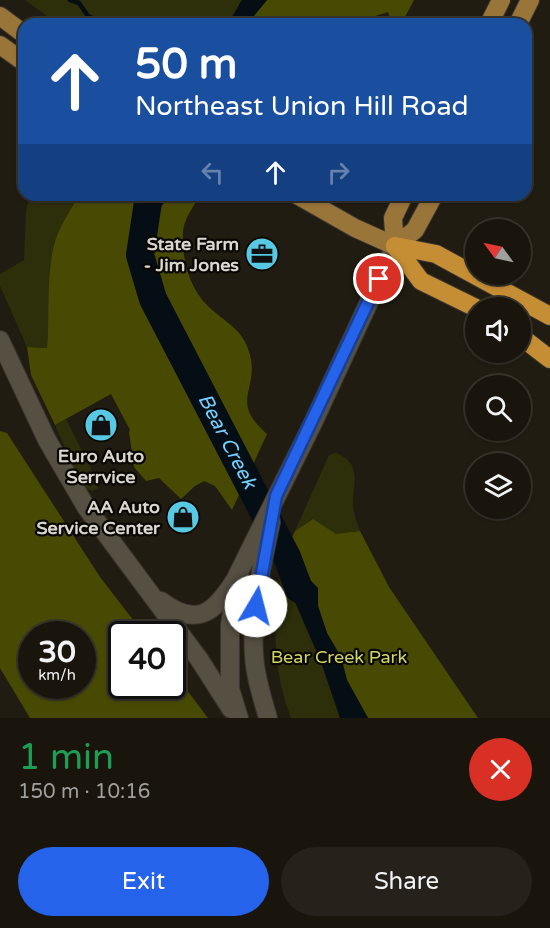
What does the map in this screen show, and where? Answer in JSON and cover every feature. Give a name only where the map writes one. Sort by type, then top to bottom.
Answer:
[{"type":"highway","points":[[395,246],[421,281],[465,303]]},
{"type":"highway","points":[[395,246],[436,254],[550,316]]},
{"type":"highway","points":[[531,339],[550,348]]},
{"type":"highway","points":[[531,343],[550,358]]},
{"type":"main road","points":[[492,18],[501,0]]},
{"type":"main road","points":[[521,18],[530,0]]},
{"type":"main road","points":[[0,16],[18,30]]},
{"type":"main road","points":[[0,45],[18,58]]},
{"type":"main road","points":[[308,201],[355,228],[395,246]]},
{"type":"main road","points":[[395,246],[393,218],[401,201]]},
{"type":"main road","points":[[395,246],[415,230],[431,201]]},
{"type":"street","points":[[149,593],[178,612],[190,615],[214,609],[237,576],[395,246]]},
{"type":"street","points":[[0,340],[47,440],[86,507],[199,659],[238,718]]},
{"type":"street","points":[[268,718],[254,657],[253,629],[276,496]]},
{"type":"street","points":[[237,576],[230,625],[230,689],[238,718]]},
{"type":"green space","points":[[25,0],[242,0],[232,18],[50,18]]},
{"type":"green space","points":[[28,201],[76,201],[54,243],[47,348],[27,347],[0,286],[0,274],[24,260]]},
{"type":"green space","points":[[66,419],[98,483],[98,488],[93,491],[87,489],[74,468],[55,425]]},
{"type":"green space","name":"Bear Creek Park","points":[[336,453],[351,464],[355,479],[353,504],[360,531],[346,533],[460,718],[291,718],[277,662],[276,603],[280,605],[281,611],[285,602],[278,585],[283,561],[291,586],[312,519],[295,531],[329,455]]},
{"type":"shaded area","points":[[242,0],[267,0],[253,18],[232,18]]},
{"type":"shaded area","points":[[267,0],[414,0],[405,18],[390,18],[388,12],[369,18],[253,17]]},
{"type":"shaded area","points":[[76,201],[197,201],[183,227],[183,251],[187,271],[200,297],[238,332],[247,346],[252,367],[247,404],[256,423],[267,434],[232,510],[215,486],[204,481],[181,499],[159,478],[146,481],[134,467],[130,430],[111,394],[55,425],[31,375],[27,347],[47,348],[52,258],[54,245]]},
{"type":"shaded area","points":[[0,431],[7,433],[100,577],[134,621],[108,621],[108,699],[186,699],[186,689],[208,718],[30,718],[19,699],[96,699],[96,621],[18,621],[18,698],[0,668]]},
{"type":"shaded area","name":"Bear Creek Park","points":[[313,519],[336,534],[360,531],[389,587],[478,718],[368,718],[347,680],[341,657],[327,633],[318,606],[318,588],[306,576],[290,542],[295,531]]},
{"type":"shaded area","points":[[290,542],[306,576],[318,588],[318,606],[327,633],[341,657],[347,680],[368,718],[340,718],[321,662],[295,602],[283,561]]},
{"type":"waterway","points":[[70,0],[79,3],[92,18]]},
{"type":"waterway","name":"Bear Creek","points":[[149,201],[140,255],[153,299],[287,557],[299,589]]},
{"type":"place","name":"State Farm - Jim Jones","points":[[262,254]]},
{"type":"place","name":"Euro Auto Serrvice","points":[[101,425]]},
{"type":"place","name":"AA Auto Service Center","points":[[183,517]]},
{"type":"route","points":[[256,606],[258,584],[276,496],[313,423],[379,279]]}]
